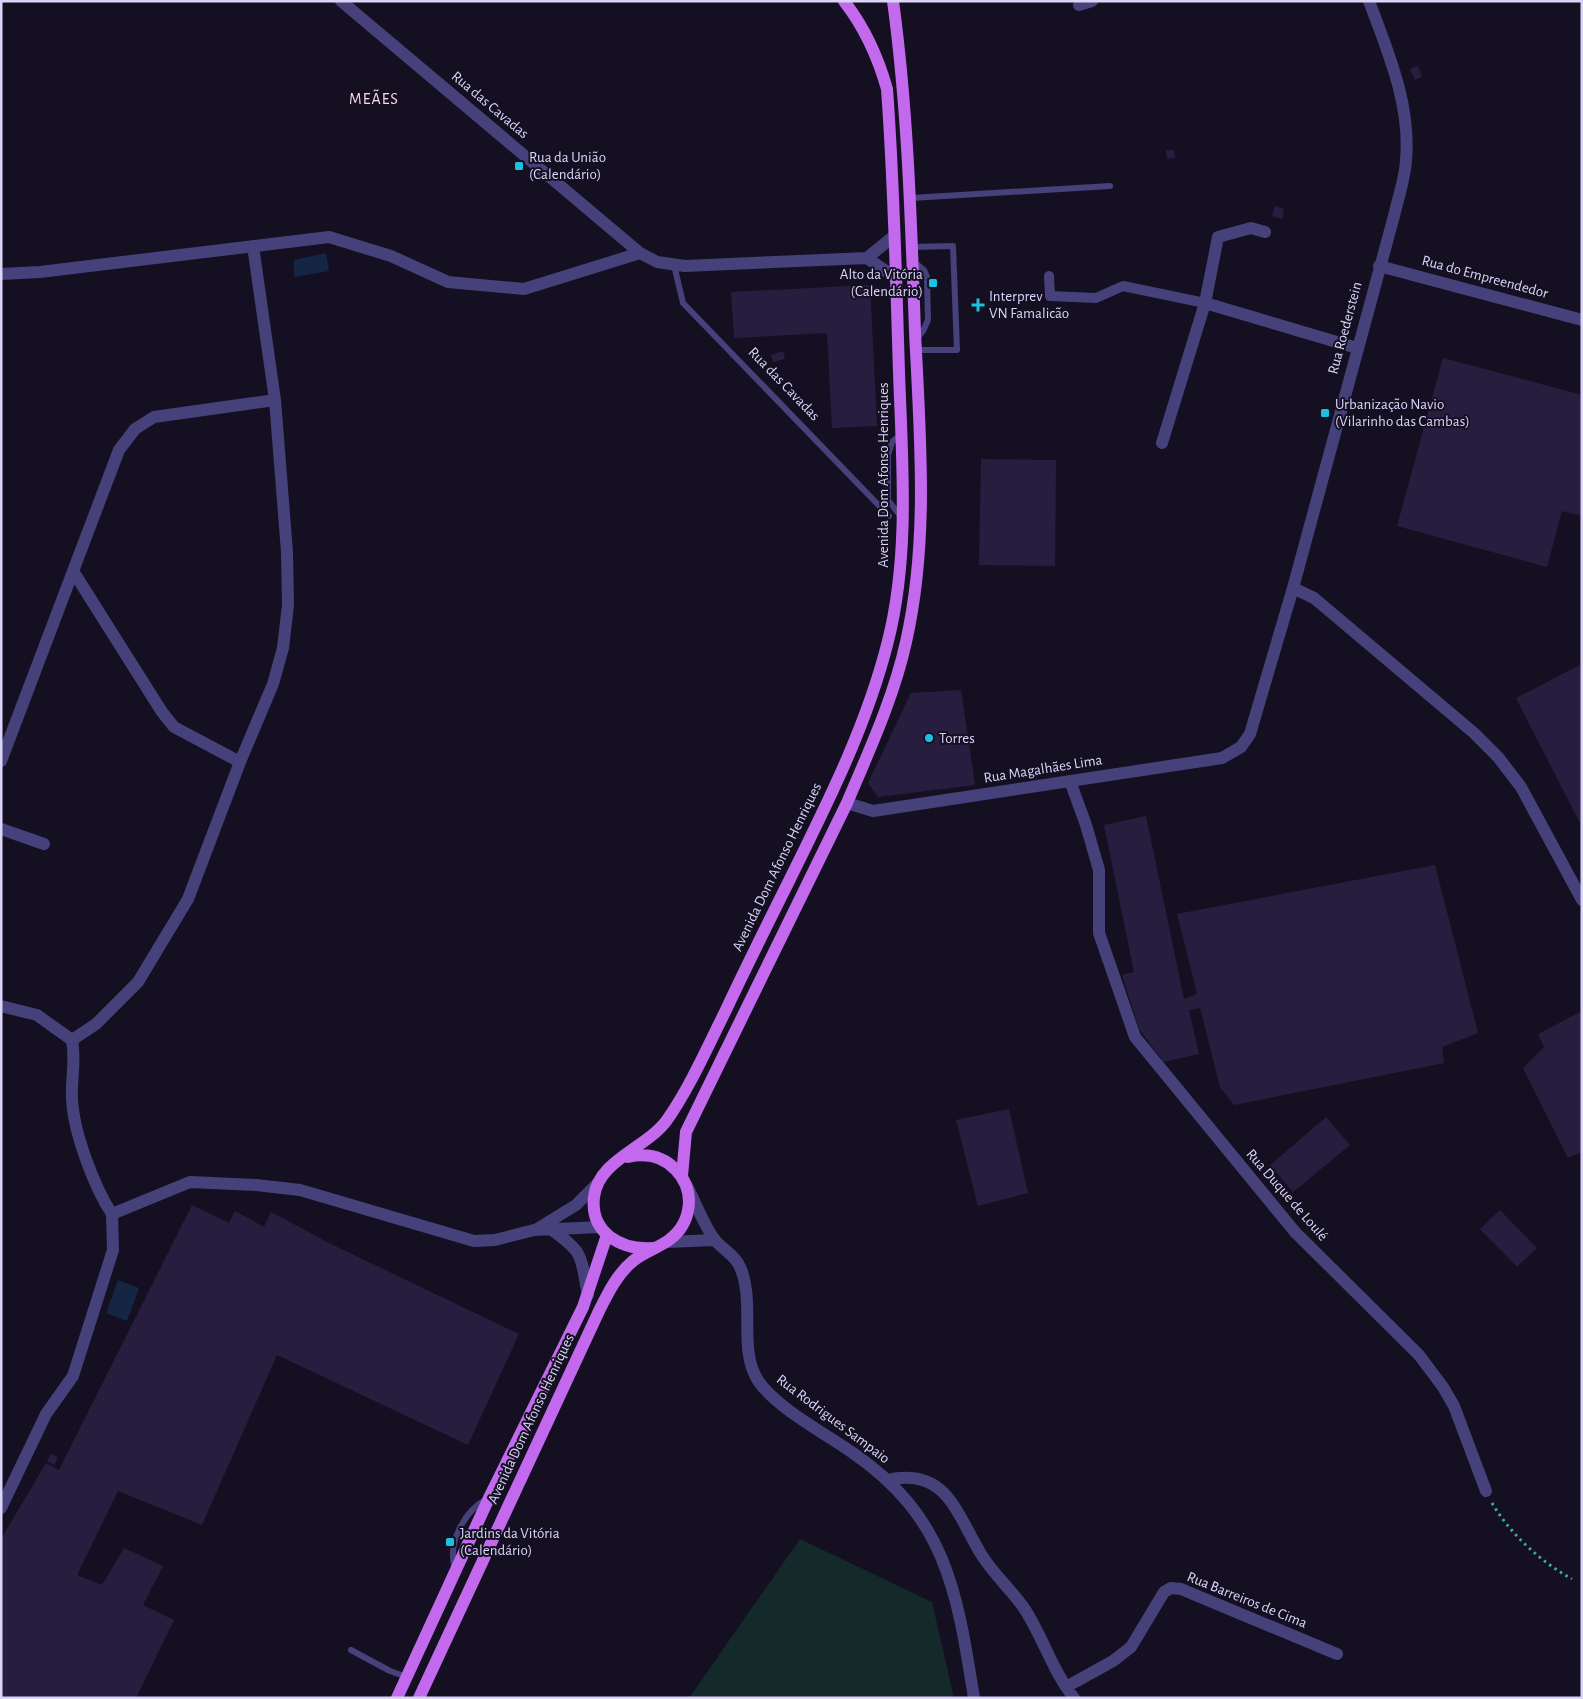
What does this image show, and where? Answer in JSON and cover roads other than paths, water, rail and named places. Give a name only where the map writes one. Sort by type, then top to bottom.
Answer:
[{"type":"main road","name":"Avenida Dom Afonso Henriques","points":[[598,1184],[608,1169],[647,1142],[666,1121],[702,1058],[850,752],[874,692],[897,598],[902,550],[901,434],[887,89],[878,60],[863,30],[844,1]]},
{"type":"main road","name":"Avenida Dom Afonso Henriques","points":[[420,1698],[615,1280],[632,1262],[652,1248],[667,1242],[679,1230],[687,1216],[689,1194],[684,1180],[686,1132],[847,803],[889,700],[906,644],[920,550],[916,344],[902,70],[893,1]]},
{"type":"main road","points":[[623,1158],[639,1154],[656,1156],[670,1164],[684,1180]]},
{"type":"main road","points":[[598,1184],[594,1198],[595,1214],[604,1231]]},
{"type":"main road","name":"Avenida Dom Afonso Henriques","points":[[397,1698],[488,1498],[588,1295],[604,1231],[620,1245],[636,1249],[652,1248]]},
{"type":"street","name":"Rua das Cavadas","points":[[341,1],[640,253],[657,262],[685,266],[867,258]]},
{"type":"street","points":[[1079,5],[1092,1]]},
{"type":"street","name":"Rua Roederstein","points":[[1241,747],[1250,734],[1294,588],[1406,161],[1406,124],[1394,68],[1369,1]]},
{"type":"street","points":[[1162,443],[1204,303],[1218,237],[1251,228],[1265,232]]},
{"type":"street","points":[[894,236],[867,258],[896,278]]},
{"type":"street","points":[[1,274],[40,272],[329,237],[391,256],[448,282],[524,289],[640,253]]},
{"type":"street","points":[[72,1040],[96,1024],[138,982],[188,899],[240,762],[273,684],[283,648],[288,605],[287,552],[275,400],[253,246]]},
{"type":"street","name":"Rua do Empreendedor","points":[[1379,266],[1582,320]]},
{"type":"street","points":[[1049,276],[1050,296],[1096,298],[1122,286],[1204,303],[1357,348]]},
{"type":"street","points":[[1,761],[120,450],[135,429],[154,417],[275,400]]},
{"type":"street","points":[[73,572],[162,712],[174,727],[240,762]]},
{"type":"street","points":[[1294,588],[1314,598],[1474,733],[1498,757],[1521,787],[1582,900]]},
{"type":"street","name":"Rua Magalhães Lima","points":[[847,803],[873,811],[1222,758],[1241,747]]},
{"type":"street","name":"Rua Duque de Loulé","points":[[1070,781],[1086,825],[1099,870],[1099,933],[1134,1037],[1295,1232],[1428,1366],[1454,1406],[1486,1491]]},
{"type":"street","points":[[1,829],[44,844]]},
{"type":"street","points":[[1,1006],[37,1015],[72,1040],[76,1058],[72,1097],[74,1119],[99,1195],[112,1214],[113,1250],[73,1376],[46,1414],[1,1508]]},
{"type":"street","name":"Rua Rodrigues Sampaio","points":[[684,1180],[715,1240],[732,1256],[740,1267],[746,1295],[750,1355],[758,1380],[775,1399],[887,1480],[911,1476],[925,1480],[947,1496],[958,1509],[985,1560],[1024,1609],[1066,1687],[1074,1698]]},
{"type":"street","points":[[112,1214],[190,1182],[300,1190],[474,1241],[495,1240],[534,1230],[604,1231]]},
{"type":"street","points":[[534,1230],[570,1209],[598,1184]]},
{"type":"street","points":[[552,1230],[572,1244],[581,1257],[588,1295]]},
{"type":"street","points":[[667,1242],[715,1240]]},
{"type":"street","points":[[887,1480],[918,1515],[946,1565],[958,1605],[974,1698]]},
{"type":"street","name":"Rua Barreiros de Cima","points":[[1066,1687],[1113,1661],[1131,1648],[1164,1592],[1171,1588],[1180,1589],[1337,1654]]},
{"type":"lane","points":[[910,198],[1110,186]]},
{"type":"lane","points":[[912,247],[953,246],[957,350],[916,344]]},
{"type":"lane","name":"Rua das Cavadas","points":[[674,265],[682,303],[889,516]]},
{"type":"lane","points":[[351,1650],[390,1671],[407,1677]]},
{"type":"water","points":[[326,253],[329,271],[294,277],[294,260]]},
{"type":"water","points":[[118,1280],[139,1288],[127,1321],[106,1313]]},
{"type":"place","name":"Rua da União (Calendário)","points":[[519,166]]},
{"type":"place","name":"Alto da Vitória (Calendário)","points":[[933,283]]},
{"type":"place","name":"Interprev VN Famalicão","points":[[978,305]]},
{"type":"place","name":"Urbanização Navio (Vilarinho das Cambas)","points":[[1325,413]]},
{"type":"place","name":"Torres","points":[[929,738]]},
{"type":"place","name":"Jardins da Vitória (Calendário)","points":[[450,1542]]},
{"type":"district","name":"MEÃES","points":[[374,99]]}]
